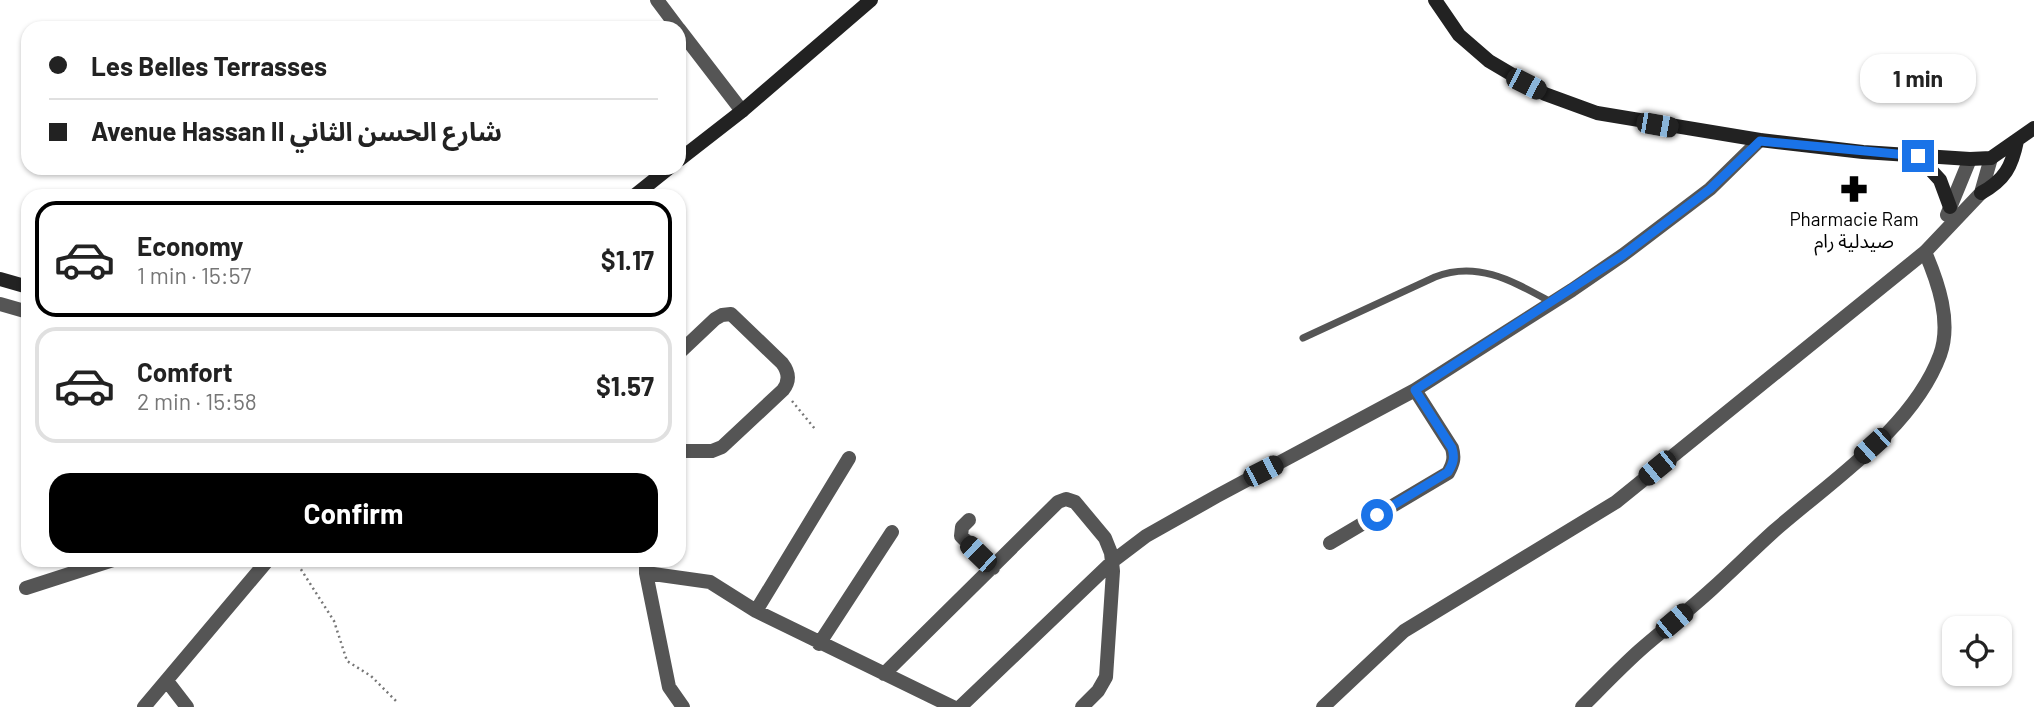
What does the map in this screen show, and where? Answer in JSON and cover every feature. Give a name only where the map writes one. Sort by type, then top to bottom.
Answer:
[{"type":"street","points":[[657,0],[674,21]]},
{"type":"street","points":[[686,155],[742,111],[871,0]]},
{"type":"street","points":[[1435,0],[1454,28],[1478,53],[1545,94],[1597,113],[1760,141],[1970,159],[1991,158],[2034,128]]},
{"type":"street","points":[[686,37],[742,111]]},
{"type":"street","points":[[960,707],[1113,561],[1146,536],[1415,390],[1623,255],[1669,222],[1710,189],[1760,141]]},
{"type":"street","points":[[1322,707],[1404,631],[1616,502],[1930,247],[1981,193],[1995,185],[2006,174],[2013,162],[2017,141]]},
{"type":"street","points":[[1918,156],[1940,180],[1950,207]]},
{"type":"street","points":[[1981,193],[1991,158]]},
{"type":"street","points":[[1582,707],[1637,652],[1712,590],[1773,532],[1887,433],[1922,390],[1941,352],[1944,331],[1944,313],[1930,247],[1970,159]]},
{"type":"street","points":[[643,189],[660,175]]},
{"type":"street","points":[[0,279],[21,285]]},
{"type":"street","points":[[0,304],[21,310]]},
{"type":"street","points":[[686,346],[715,319],[731,314],[786,368],[788,380],[783,390],[722,447],[712,451],[686,451]]},
{"type":"street","points":[[1331,544],[1448,472],[1452,466],[1452,448],[1415,390]]},
{"type":"street","points":[[755,611],[849,458]]},
{"type":"street","points":[[884,674],[1058,502],[1066,499],[1075,502],[1105,538],[1113,561],[1106,677],[1098,691],[1082,707]]},
{"type":"street","points":[[970,520],[962,527],[961,536],[993,568]]},
{"type":"street","points":[[819,644],[892,532]]},
{"type":"street","points":[[26,588],[91,567]]},
{"type":"street","points":[[144,707],[262,567]]},
{"type":"street","points":[[646,567],[669,687],[682,707]]},
{"type":"street","points":[[650,567],[710,582],[755,611],[819,644],[953,707]]},
{"type":"street","points":[[167,681],[187,707]]},
{"type":"lane","points":[[1303,338],[1452,271],[1476,270],[1493,274],[1551,302]]},
{"type":"path","points":[[783,390],[815,429]]},
{"type":"path","points":[[299,567],[334,621],[347,661],[371,676],[398,703]]},
{"type":"place","name":"Pharmacie Ram صيدلية رام","points":[[1854,189]]},
{"type":"route","points":[[1377,515],[1448,472],[1452,466],[1452,448],[1415,390],[1572,290],[1669,222],[1710,189],[1760,141],[1918,156]]}]
